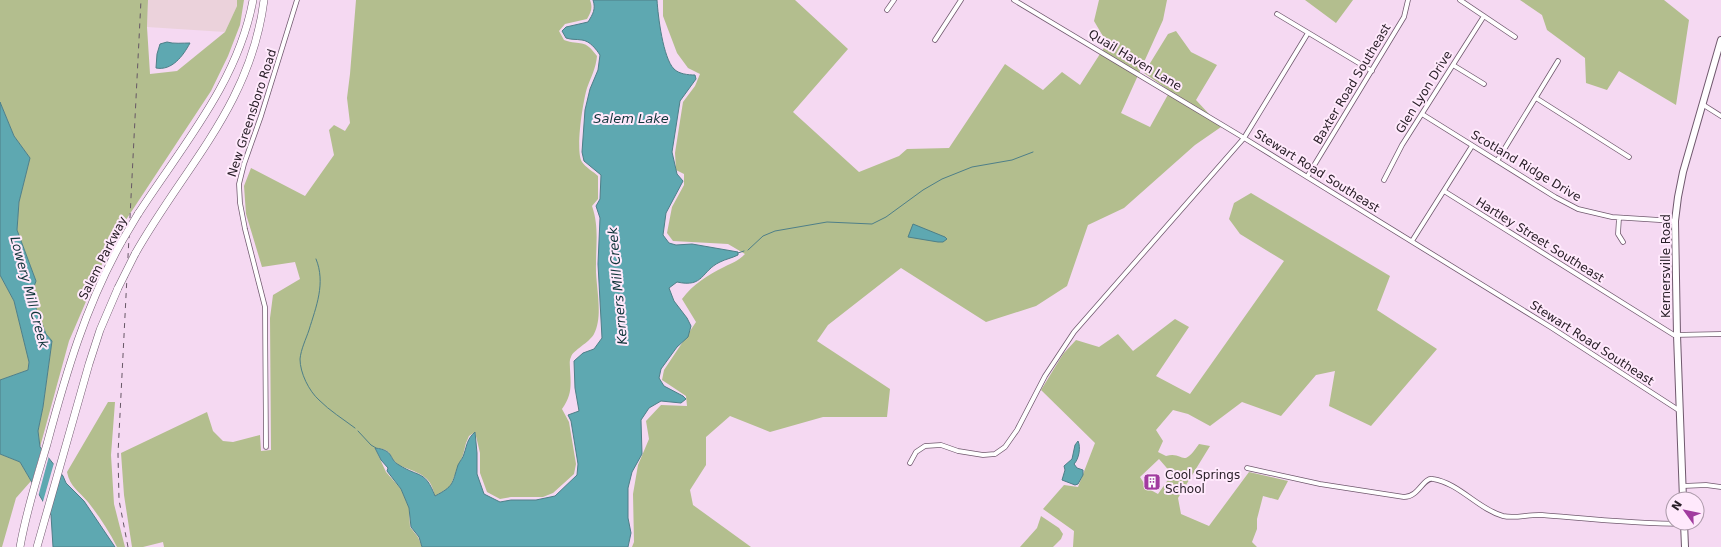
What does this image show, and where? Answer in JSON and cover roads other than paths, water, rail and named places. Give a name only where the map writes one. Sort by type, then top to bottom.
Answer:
[{"type":"highway","name":"Salem Parkway","points":[[20,547],[48,437],[81,329],[103,278],[122,241],[138,214],[222,87],[242,40],[253,0]]},
{"type":"highway","points":[[37,547],[61,459],[93,352],[118,288],[155,221],[217,128],[236,94],[255,44],[264,0]]},
{"type":"main road","name":"Kernersville Road","points":[[1683,491],[1677,335],[1675,221],[1683,172],[1721,40]]},
{"type":"main road","points":[[1684,531],[1685,547]]},
{"type":"street","name":"New Greensboro Road","points":[[266,447],[265,307],[245,229],[240,204],[239,184],[244,164],[266,101],[297,0]]},
{"type":"street","points":[[887,10],[894,0]]},
{"type":"street","points":[[935,40],[961,0]]},
{"type":"street","name":"Quail Haven Lane","points":[[1014,0],[1244,138]]},
{"type":"street","name":"Baxter Road Southeast","points":[[1307,177],[1404,17],[1408,0]]},
{"type":"street","points":[[1460,0],[1515,37]]},
{"type":"street","points":[[1277,14],[1372,71]]},
{"type":"street","name":"Glen Lyon Drive","points":[[1384,180],[1400,150],[1484,16]]},
{"type":"street","points":[[1244,138],[1308,33]]},
{"type":"street","points":[[1497,161],[1558,61]]},
{"type":"street","points":[[1453,65],[1484,84]]},
{"type":"street","points":[[1536,98],[1629,157]]},
{"type":"street","points":[[1702,104],[1721,116]]},
{"type":"street","name":"Scotland Ridge Drive","points":[[1422,114],[1570,206],[1595,214],[1619,218],[1675,221]]},
{"type":"street","name":"Stewart Road Southeast","points":[[910,463],[916,452],[925,446],[941,445],[958,451],[983,455],[995,454],[1005,447],[1017,430],[1045,376],[1074,332],[1244,138],[1552,328],[1680,411]]},
{"type":"street","points":[[1412,241],[1472,146]]},
{"type":"street","name":"Hartley Street Southeast","points":[[1444,191],[1583,280],[1674,335],[1677,335]]},
{"type":"street","points":[[1619,218],[1618,234],[1623,242]]},
{"type":"street","points":[[1677,335],[1721,334]]},
{"type":"street","points":[[1247,468],[1320,484],[1404,497],[1414,495],[1427,480],[1433,479],[1452,487],[1498,514],[1507,516],[1532,514],[1627,523],[1665,524]]},
{"type":"street","points":[[1683,486],[1706,485],[1721,487]]},
{"type":"water","name":"Salem Lake","points":[[593,0],[657,0],[664,47],[670,64],[676,71],[684,74],[695,75],[696,79],[680,101],[672,152],[677,174],[683,181],[666,213],[663,235],[669,243],[676,245],[692,244],[738,252],[738,255],[722,261],[714,266],[697,281],[692,283],[677,282],[669,288],[674,301],[691,326],[688,337],[677,347],[661,369],[659,378],[664,386],[686,399],[681,403],[661,401],[649,408],[641,420],[642,454],[632,472],[628,488],[628,518],[631,533],[628,547],[422,547],[419,537],[411,527],[409,508],[401,489],[387,471],[388,468],[381,460],[375,448],[386,451],[396,463],[425,478],[435,496],[446,490],[451,484],[469,440],[475,432],[477,474],[484,494],[500,502],[511,500],[536,500],[555,496],[577,475],[578,464],[571,421],[568,415],[579,411],[575,388],[574,361],[583,353],[594,349],[602,338],[598,264],[600,218],[596,206],[600,199],[601,175],[584,161],[582,152],[585,110],[590,89],[598,70],[600,55],[588,42],[566,38],[562,31],[566,27],[588,22],[594,11]]},
{"type":"water","points":[[167,42],[190,43],[184,53],[172,65],[156,68],[157,54],[160,44]]},
{"type":"water","name":"Lowery Mill Creek","points":[[0,102],[14,136],[30,158],[19,202],[17,230],[36,281],[31,295],[46,334],[52,341],[43,407],[38,431],[40,447],[63,476],[66,483],[84,501],[115,547],[53,547],[51,515],[20,462],[0,454],[0,380],[28,370],[29,362],[14,301],[0,275]]},
{"type":"water","points":[[913,224],[947,239],[943,242],[938,242],[908,237]]},
{"type":"water","points":[[1078,441],[1079,453],[1074,464],[1077,468],[1083,470],[1083,475],[1078,484],[1075,485],[1062,480],[1065,470],[1064,466],[1072,459],[1075,445]]},
{"type":"waterway","points":[[748,250],[763,236],[775,231],[827,222],[872,224],[886,217],[923,190],[942,179],[972,167],[1012,160],[1033,152]]},
{"type":"waterway","points":[[738,253],[744,251]]},
{"type":"waterway","points":[[316,259],[320,277],[319,295],[301,352],[300,364],[306,381],[315,396],[328,408],[355,428]]},
{"type":"waterway","points":[[358,431],[371,445],[376,448]]},
{"type":"railway","points":[[128,547],[119,500],[118,454],[141,0]]},
{"type":"place","name":"Cool Springs School","points":[[1152,482]]},
{"type":"water label","name":"Kerners Mill Creek","points":[[617,286]]}]
